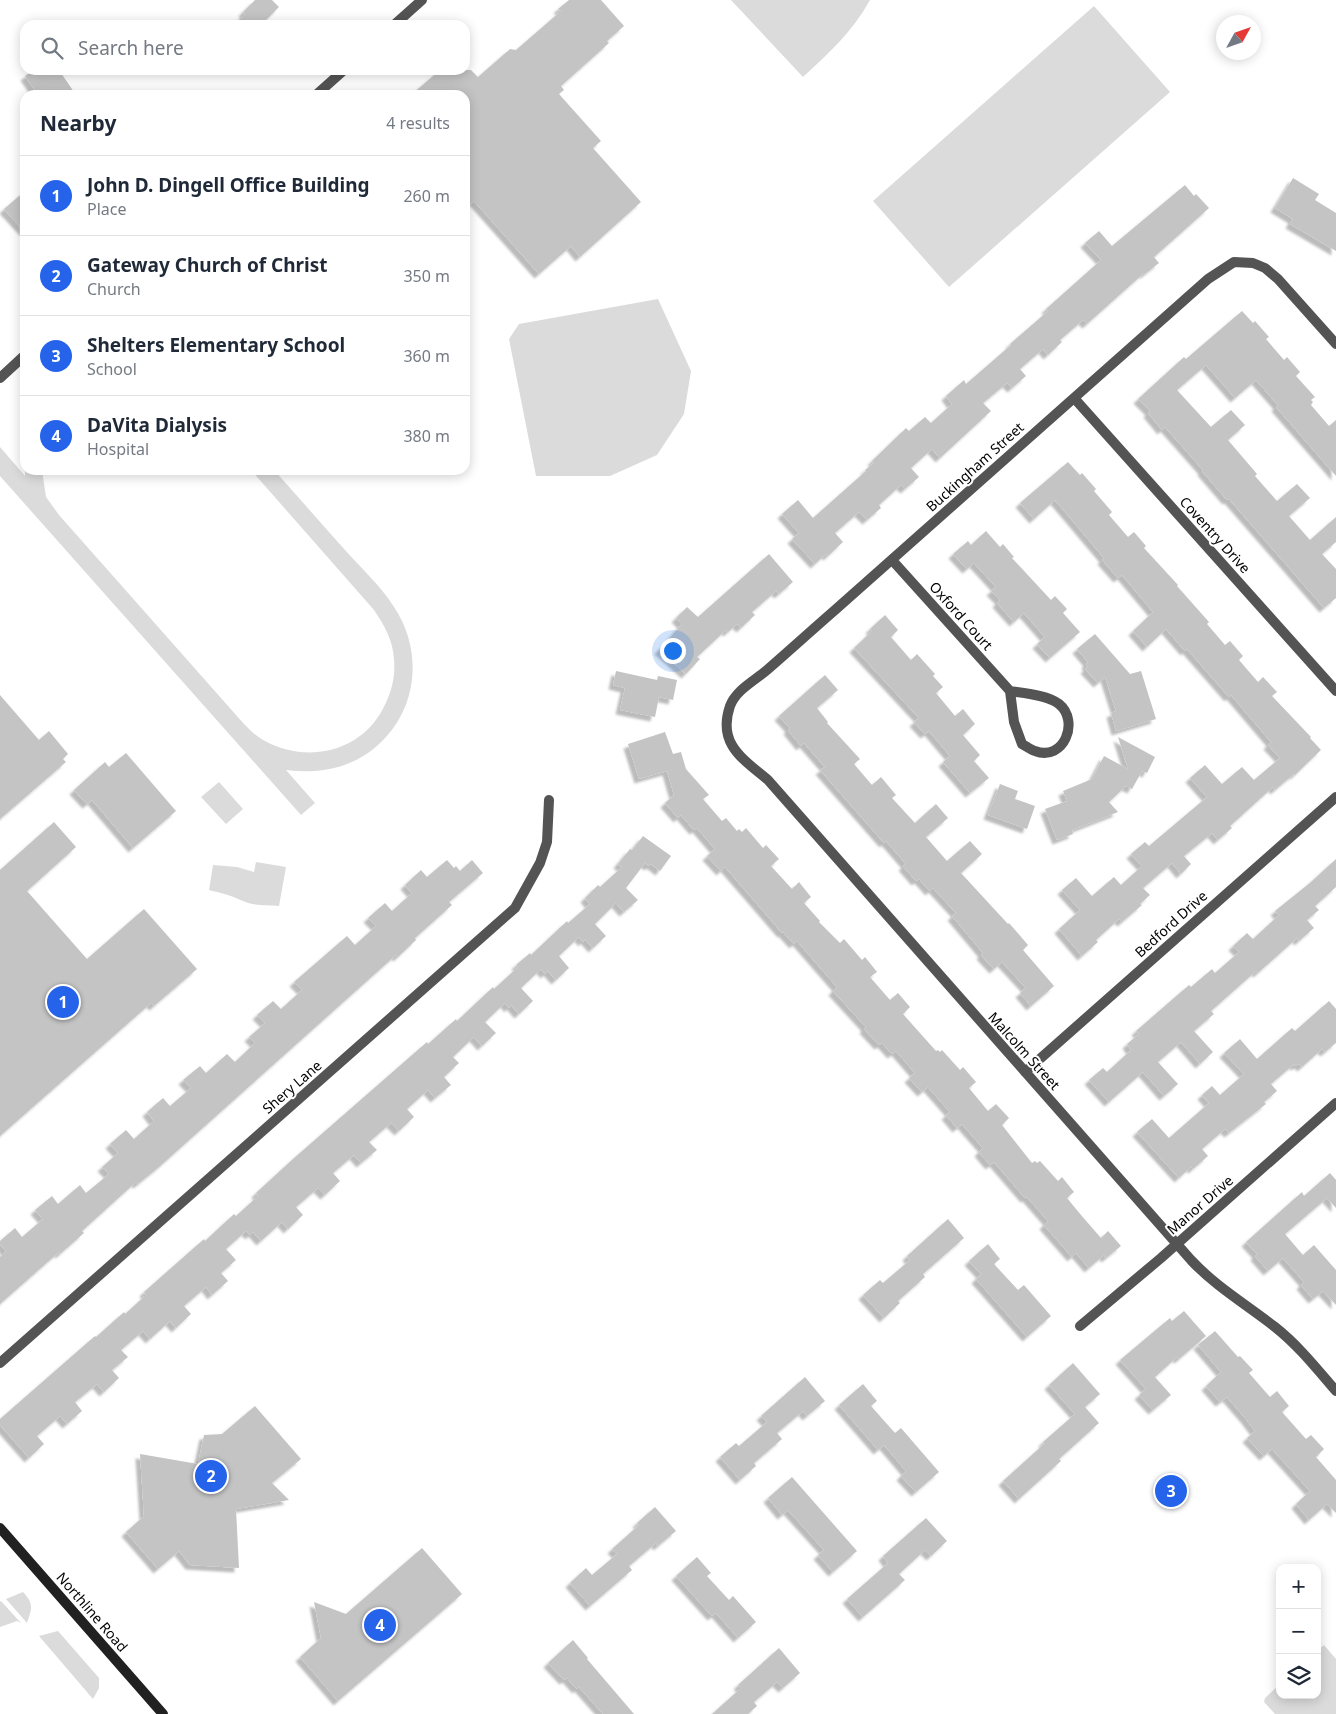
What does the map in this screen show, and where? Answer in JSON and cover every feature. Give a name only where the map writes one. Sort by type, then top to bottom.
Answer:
[{"type":"main road","name":"Northline Road","points":[[0,1528],[163,1714]]},
{"type":"street","points":[[400,20],[422,0]]},
{"type":"street","points":[[322,90],[338,75]]},
{"type":"street","name":"Buckingham Street","points":[[730,706],[743,688],[760,676],[892,560],[1208,279],[1234,262],[1247,262],[1265,268],[1278,279],[1336,344]]},
{"type":"street","points":[[0,378],[20,359]]},
{"type":"street","name":"Coventry Drive","points":[[1074,398],[1336,691]]},
{"type":"street","name":"Oxford Court","points":[[892,560],[1010,690]]},
{"type":"street","points":[[1010,690],[1043,697],[1059,704],[1068,718],[1068,732],[1063,745],[1052,752],[1037,752],[1022,744],[1014,722],[1010,690]]},
{"type":"street","name":"Malcolm Street","points":[[730,706],[727,733],[735,752],[768,780],[1197,1267],[1276,1328],[1300,1350],[1336,1391]]},
{"type":"street","name":"Bedford Drive","points":[[1025,1072],[1336,797]]},
{"type":"street","name":"Shery Lane","points":[[0,1363],[515,908],[540,862],[547,842],[549,800]]},
{"type":"street","name":"Manor Drive","points":[[1080,1326],[1336,1103]]},
{"type":"shaded area","points":[[731,0],[870,0],[848,32],[803,77]]},
{"type":"shaded area","points":[[1094,6],[1170,92],[949,287],[873,201]]},
{"type":"shaded area","points":[[658,299],[691,371],[684,414],[657,455],[610,476],[536,476],[509,339],[519,324]]},
{"type":"shaded area","points":[[0,447],[20,470],[20,475],[43,475],[46,497],[59,515],[252,731],[262,739],[280,748],[296,752],[328,750],[358,738],[380,714],[387,701],[393,681],[392,645],[374,610],[255,475],[278,475],[377,584],[389,599],[403,623],[409,639],[412,656],[412,674],[410,691],[397,723],[376,747],[353,762],[314,771],[286,770],[315,803],[301,815],[0,476]]},
{"type":"shaded area","points":[[219,782],[243,809],[226,824],[201,797]]},
{"type":"shaded area","points":[[256,862],[286,867],[279,906],[251,904],[209,890],[213,865],[237,867],[254,872]]},
{"type":"shaded area","points":[[23,1592],[31,1606],[27,1623],[6,1599]]},
{"type":"shaded area","points":[[1,1601],[21,1623],[17,1621],[0,1627]]},
{"type":"shaded area","points":[[58,1631],[99,1678],[99,1688],[93,1699],[39,1636]]},
{"type":"shaded area","points":[[1324,1645],[1336,1659],[1336,1714],[1275,1714],[1264,1702],[1265,1698],[1276,1688],[1276,1699],[1321,1699],[1321,1648]]},
{"type":"building","points":[[255,0],[272,0],[279,7],[266,20],[239,20],[245,14],[243,12]]},
{"type":"building","points":[[569,0],[601,0],[624,26],[607,41],[609,43],[561,86],[564,90],[559,94],[601,141],[593,148],[641,202],[580,257],[571,246],[539,274],[474,201],[470,205],[470,90],[417,90],[434,75],[470,75],[471,70],[478,77],[510,49],[516,50],[561,11],[558,9]]},
{"type":"building","points":[[62,75],[73,90],[35,90],[25,76]]},
{"type":"building","points":[[1293,178],[1319,194],[1315,200],[1336,213],[1336,251],[1290,224],[1293,219],[1275,208]]},
{"type":"building","points":[[1185,185],[1194,196],[1196,194],[1209,208],[1154,257],[1159,263],[1144,273],[1087,324],[1083,320],[1060,340],[1062,342],[1048,355],[1043,349],[1020,369],[1026,376],[1012,388],[1007,383],[983,403],[991,411],[940,458],[932,449],[911,468],[919,477],[905,489],[901,485],[879,505],[881,508],[867,520],[859,512],[835,533],[843,542],[828,556],[826,554],[815,564],[792,539],[799,533],[782,514],[798,500],[813,518],[866,471],[874,463],[872,461],[906,428],[909,431],[925,417],[931,423],[952,404],[946,396],[964,380],[966,384],[1011,345],[1048,311],[1046,309],[1101,260],[1085,243],[1099,231],[1112,246]]},
{"type":"building","points":[[20,195],[20,227],[4,209]]},
{"type":"building","points":[[1242,311],[1253,323],[1255,321],[1269,337],[1266,339],[1284,360],[1287,357],[1300,372],[1296,376],[1315,397],[1311,400],[1313,402],[1311,405],[1329,426],[1336,420],[1336,476],[1276,407],[1278,405],[1256,380],[1235,398],[1206,365],[1177,390],[1211,427],[1231,410],[1245,425],[1228,440],[1277,501],[1297,484],[1310,498],[1289,516],[1310,540],[1336,517],[1336,542],[1322,554],[1336,569],[1336,598],[1324,608],[1229,499],[1227,500],[1165,427],[1162,430],[1148,413],[1150,411],[1138,399],[1184,357],[1186,359]]},
{"type":"building","points":[[1068,462],[1080,475],[1082,473],[1096,489],[1094,491],[1112,512],[1109,515],[1128,537],[1134,532],[1146,546],[1144,548],[1209,622],[1207,624],[1225,645],[1230,641],[1243,656],[1239,660],[1258,682],[1263,677],[1277,692],[1272,696],[1321,750],[1295,775],[1275,790],[1273,787],[1230,826],[1232,828],[1218,840],[1212,833],[1184,856],[1191,864],[1181,874],[1172,863],[1143,888],[1150,895],[1140,904],[1142,905],[1122,922],[1119,919],[1082,956],[1059,929],[1080,910],[1062,890],[1076,878],[1092,896],[1114,877],[1121,885],[1142,866],[1131,854],[1145,842],[1149,846],[1207,797],[1190,778],[1205,765],[1222,784],[1242,767],[1254,780],[1280,758],[1268,745],[1271,742],[1231,695],[1229,697],[1187,649],[1185,651],[1166,629],[1147,647],[1133,631],[1153,612],[1122,575],[1118,578],[1102,560],[1104,558],[1055,500],[1034,519],[1020,503]]},
{"type":"building","points":[[986,531],[1000,547],[1003,544],[1014,557],[1012,558],[1051,600],[1055,596],[1067,609],[1063,613],[1080,632],[1050,658],[1037,644],[1045,637],[1024,613],[1014,622],[997,603],[1000,600],[991,591],[996,587],[974,563],[967,569],[953,554],[968,541],[971,545]]},
{"type":"building","points":[[769,554],[793,582],[779,594],[776,591],[752,612],[755,615],[741,628],[737,624],[728,632],[726,630],[697,657],[700,659],[686,674],[659,650],[682,624],[676,618],[687,607],[698,617]]},
{"type":"building","points":[[885,615],[898,630],[891,637],[911,660],[917,654],[935,674],[933,676],[943,687],[936,693],[955,716],[963,709],[975,724],[963,735],[980,755],[974,761],[989,778],[970,793],[943,762],[950,756],[929,731],[925,734],[914,722],[919,718],[854,648]]},
{"type":"building","points":[[1095,634],[1130,674],[1141,671],[1156,719],[1116,731],[1111,713],[1116,711],[1105,677],[1098,683],[1085,669],[1088,667],[1086,664],[1088,662],[1077,649]]},
{"type":"building","points":[[616,671],[657,680],[658,676],[677,680],[673,700],[659,697],[655,717],[620,710],[625,688],[613,685]]},
{"type":"building","points":[[825,675],[838,690],[817,708],[827,723],[860,759],[854,764],[872,785],[881,777],[896,795],[892,798],[915,823],[936,804],[948,818],[926,837],[947,861],[970,841],[982,854],[961,873],[1028,945],[1023,950],[1054,986],[1031,1006],[1020,993],[1026,988],[1002,962],[994,969],[981,955],[983,953],[952,916],[956,913],[933,888],[930,891],[919,879],[916,881],[903,866],[906,864],[886,841],[884,843],[820,770],[825,767],[804,743],[801,746],[788,730],[790,728],[779,716]]},
{"type":"building","points":[[0,695],[39,740],[49,731],[68,754],[63,759],[66,762],[0,819]]},
{"type":"building","points":[[665,732],[673,754],[681,752],[686,769],[709,795],[703,799],[722,821],[726,818],[737,831],[739,829],[742,832],[746,828],[763,848],[766,845],[779,859],[771,866],[792,889],[799,882],[811,897],[804,903],[819,922],[840,943],[844,939],[862,960],[865,957],[877,972],[870,977],[890,1000],[898,993],[910,1007],[903,1014],[936,1051],[940,1052],[942,1050],[960,1070],[963,1067],[976,1082],[969,1088],[988,1111],[996,1104],[1009,1118],[1002,1125],[1032,1163],[1040,1161],[1058,1181],[1062,1177],[1074,1192],[1067,1198],[1081,1215],[1101,1238],[1108,1231],[1121,1246],[1106,1258],[1104,1255],[1089,1268],[1076,1253],[1072,1257],[1044,1225],[1048,1221],[1027,1197],[1025,1198],[994,1162],[990,1165],[979,1152],[983,1148],[962,1124],[957,1128],[946,1115],[950,1112],[928,1087],[922,1092],[909,1078],[915,1073],[896,1051],[892,1054],[882,1043],[879,1045],[864,1029],[866,1027],[833,991],[837,987],[797,941],[794,944],[782,933],[725,867],[721,871],[707,856],[715,849],[697,828],[694,830],[681,815],[678,818],[665,803],[674,795],[667,771],[639,779],[628,744]]},
{"type":"building","points":[[1118,737],[1155,757],[1147,773],[1142,771],[1132,789],[1126,786],[1109,802],[1118,812],[1072,830],[1073,834],[1057,840],[1045,809],[1067,801],[1063,791],[1092,779],[1104,756],[1128,769]]},
{"type":"building","points":[[126,753],[176,811],[133,848],[92,800],[87,804],[74,790],[105,762],[109,767]]},
{"type":"building","points":[[1000,784],[1018,791],[1015,799],[1035,806],[1027,829],[988,815]]},
{"type":"building","points":[[54,822],[76,847],[27,891],[87,959],[144,909],[197,969],[154,1006],[151,1003],[0,1136],[0,870]]},
{"type":"building","points":[[643,836],[671,856],[660,871],[651,864],[649,866],[645,863],[626,888],[638,900],[624,912],[616,903],[595,924],[606,936],[593,948],[585,939],[583,942],[579,937],[559,956],[569,968],[556,980],[548,971],[545,974],[541,969],[521,988],[533,1001],[519,1014],[511,1005],[509,1008],[505,1003],[485,1022],[496,1033],[482,1046],[474,1037],[453,1057],[459,1063],[444,1077],[451,1085],[435,1098],[428,1090],[407,1109],[414,1117],[399,1131],[391,1123],[369,1142],[377,1150],[361,1163],[354,1155],[333,1173],[340,1181],[325,1195],[318,1188],[296,1207],[303,1215],[288,1229],[282,1222],[261,1241],[253,1232],[250,1235],[246,1231],[226,1249],[236,1260],[221,1273],[228,1281],[212,1295],[206,1287],[184,1306],[191,1314],[176,1328],[170,1321],[150,1339],[143,1331],[121,1350],[128,1357],[112,1370],[119,1378],[104,1392],[97,1384],[75,1402],[82,1411],[67,1424],[60,1416],[37,1436],[44,1444],[29,1458],[0,1425],[0,1419],[95,1336],[124,1312],[125,1314],[146,1295],[144,1292],[204,1239],[205,1241],[234,1214],[236,1216],[258,1196],[256,1193],[293,1159],[427,1042],[428,1044],[456,1019],[457,1021],[493,987],[494,989],[518,967],[516,965],[530,953],[531,955],[567,921],[568,923],[590,904],[585,898],[598,885],[600,887],[622,867],[618,864]]},
{"type":"building","points":[[1336,859],[1336,887],[1315,906],[1319,910],[1307,920],[1314,928],[1299,941],[1297,938],[1258,973],[1256,971],[1211,1011],[1214,1014],[1194,1031],[1213,1052],[1200,1064],[1181,1042],[1158,1062],[1178,1084],[1164,1096],[1143,1072],[1109,1102],[1089,1080],[1103,1068],[1107,1072],[1131,1050],[1127,1044],[1139,1034],[1136,1031],[1189,985],[1191,987],[1212,969],[1215,973],[1239,952],[1233,946],[1247,933],[1253,939],[1279,915],[1275,911]]},
{"type":"building","points":[[447,860],[454,868],[456,866],[460,871],[472,860],[483,873],[449,902],[452,905],[415,938],[416,940],[398,957],[396,955],[159,1167],[138,1184],[136,1182],[82,1231],[84,1233],[60,1254],[59,1252],[0,1304],[0,1257],[6,1251],[0,1244],[0,1241],[15,1228],[22,1237],[43,1219],[35,1210],[52,1196],[58,1204],[80,1185],[86,1193],[109,1174],[102,1167],[118,1153],[110,1144],[126,1130],[134,1139],[154,1121],[147,1112],[163,1098],[170,1106],[191,1088],[183,1080],[200,1066],[206,1073],[227,1054],[235,1062],[255,1043],[249,1037],[265,1023],[257,1015],[273,1001],[281,1009],[302,990],[294,982],[347,936],[355,945],[376,926],[368,918],[385,903],[392,911],[412,893],[405,885],[421,870],[427,877]]},
{"type":"building","points":[[1329,1001],[1336,1009],[1336,1043],[1325,1052],[1322,1049],[1302,1067],[1299,1064],[1295,1066],[1294,1064],[1271,1084],[1277,1091],[1264,1102],[1266,1104],[1229,1133],[1225,1129],[1202,1149],[1208,1156],[1193,1169],[1191,1167],[1179,1178],[1137,1132],[1152,1119],[1169,1138],[1209,1103],[1202,1095],[1212,1086],[1220,1095],[1244,1074],[1224,1053],[1240,1039],[1257,1059],[1292,1028],[1295,1031]]},
{"type":"building","points":[[1330,1173],[1336,1180],[1336,1208],[1327,1198],[1285,1234],[1303,1255],[1314,1245],[1336,1270],[1336,1305],[1323,1291],[1313,1299],[1301,1285],[1304,1282],[1283,1258],[1268,1271],[1255,1256],[1257,1254],[1246,1242],[1302,1192],[1304,1196]]},
{"type":"building","points":[[948,1219],[964,1238],[923,1274],[925,1277],[898,1301],[900,1303],[884,1318],[863,1295],[880,1280],[883,1283],[910,1260],[907,1256]]},
{"type":"building","points":[[988,1244],[1000,1259],[994,1264],[1018,1290],[1024,1285],[1051,1316],[1027,1337],[976,1279],[981,1274],[969,1261]]},
{"type":"building","points":[[1184,1311],[1206,1336],[1179,1359],[1177,1357],[1155,1377],[1171,1395],[1153,1410],[1139,1395],[1146,1389],[1120,1360],[1170,1318],[1172,1321]]},
{"type":"building","points":[[1215,1331],[1238,1357],[1240,1356],[1253,1370],[1249,1373],[1270,1397],[1277,1391],[1289,1406],[1282,1412],[1306,1439],[1311,1435],[1324,1449],[1316,1457],[1336,1480],[1336,1513],[1327,1504],[1309,1520],[1296,1504],[1310,1491],[1272,1449],[1264,1456],[1247,1438],[1255,1431],[1246,1419],[1227,1397],[1220,1402],[1206,1386],[1221,1372],[1198,1345]]},
{"type":"building","points":[[1073,1363],[1100,1394],[1085,1407],[1099,1423],[1019,1499],[1003,1481],[1075,1414],[1049,1385]]},
{"type":"building","points":[[805,1377],[825,1401],[807,1416],[803,1411],[777,1433],[782,1439],[754,1463],[756,1466],[740,1480],[720,1457],[736,1443],[739,1446],[767,1422],[761,1416]]},
{"type":"building","points":[[863,1384],[877,1401],[871,1406],[895,1433],[901,1428],[939,1472],[916,1492],[901,1476],[906,1471],[884,1445],[878,1450],[839,1405]]},
{"type":"building","points":[[255,1406],[301,1459],[272,1483],[289,1500],[236,1509],[239,1568],[190,1565],[179,1551],[158,1569],[126,1532],[144,1516],[140,1454],[198,1464],[204,1435],[222,1434]]},
{"type":"building","points":[[792,1477],[857,1551],[833,1572],[818,1555],[824,1550],[788,1510],[782,1515],[768,1498]]},
{"type":"building","points":[[655,1507],[676,1531],[658,1546],[656,1543],[629,1566],[632,1570],[590,1606],[570,1583],[586,1568],[592,1575],[617,1554],[612,1549],[639,1525],[637,1523]]},
{"type":"building","points":[[926,1518],[947,1541],[931,1556],[925,1550],[899,1574],[905,1580],[863,1617],[847,1599],[888,1563],[883,1556]]},
{"type":"building","points":[[422,1548],[462,1594],[338,1701],[300,1657],[321,1638],[314,1602],[346,1614]]},
{"type":"building","points":[[697,1557],[711,1573],[707,1576],[729,1600],[733,1596],[756,1622],[738,1638],[716,1613],[712,1616],[676,1576]]},
{"type":"building","points":[[573,1640],[634,1714],[603,1714],[579,1687],[577,1689],[567,1678],[564,1680],[548,1663]]},
{"type":"building","points":[[779,1648],[800,1673],[783,1688],[777,1682],[754,1702],[757,1706],[748,1714],[712,1714],[741,1688],[738,1685]]},
{"type":"place","name":"John D. Dingell Office Building","points":[[63,1002]]},
{"type":"place","name":"Gateway Church of Christ","points":[[211,1476]]},
{"type":"place","name":"Shelters Elementary School","points":[[1171,1491]]},
{"type":"place","name":"DaVita Dialysis","points":[[380,1625]]}]
